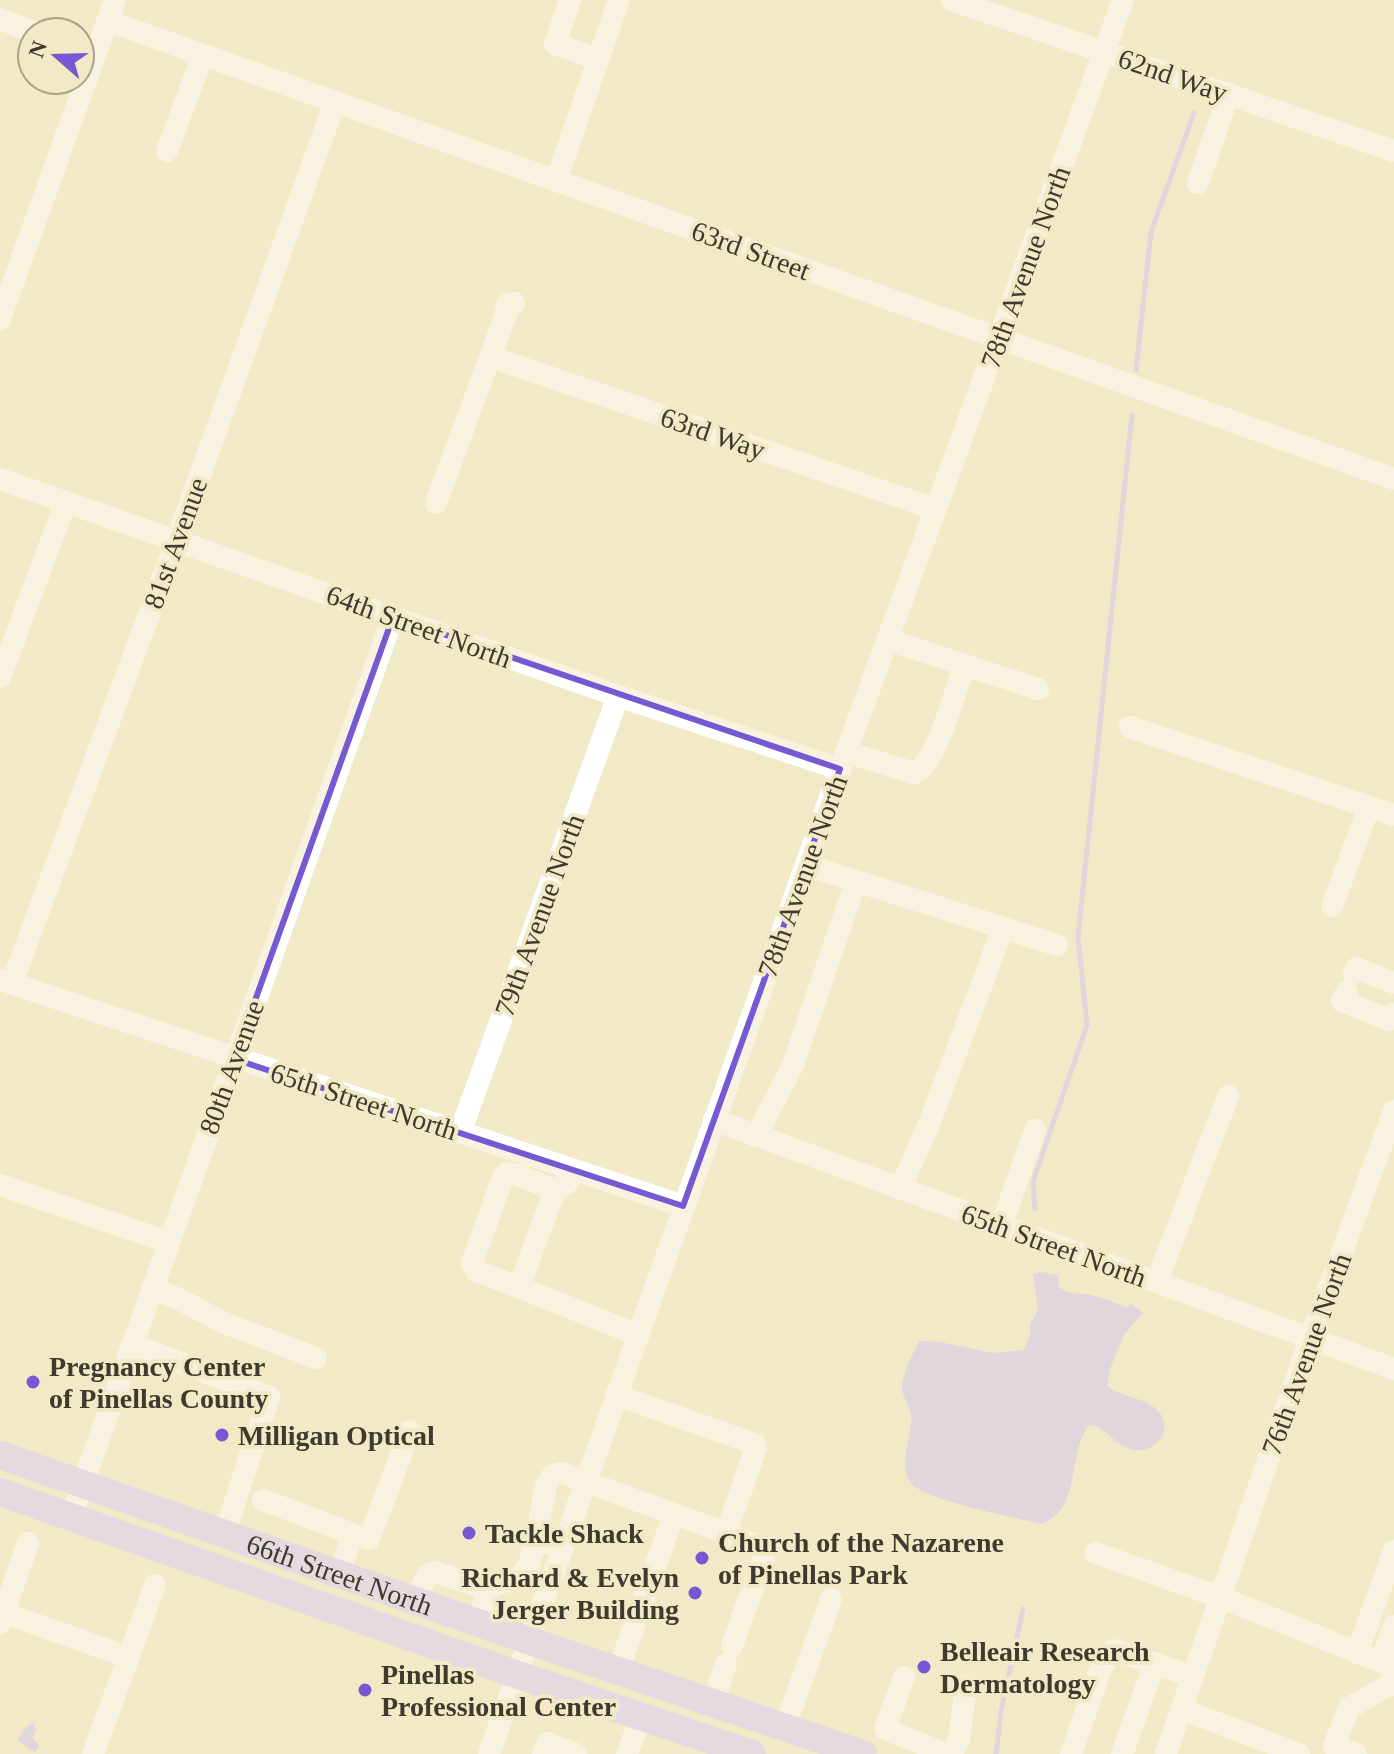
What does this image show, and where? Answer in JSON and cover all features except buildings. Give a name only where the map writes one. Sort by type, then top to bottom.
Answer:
[{"type":"main road","name":"66th Street North","points":[[0,1455],[477,1623],[863,1754]]},
{"type":"main road","name":"66th Street North","points":[[0,1492],[748,1753]]},
{"type":"street","points":[[570,0],[555,44],[598,59]]},
{"type":"street","points":[[556,181],[619,0]]},
{"type":"street","name":"62nd Way","points":[[952,0],[1394,151]]},
{"type":"street","name":"78th Avenue North","points":[[489,1754],[843,760],[1123,0]]},
{"type":"street","points":[[96,37],[111,10]]},
{"type":"street","name":"63rd Street","points":[[111,10],[203,55],[1394,479]]},
{"type":"street","points":[[167,151],[203,55]]},
{"type":"street","points":[[1198,183],[1229,94]]},
{"type":"street","points":[[0,319],[8,272],[72,96]]},
{"type":"street","name":"81st Avenue","points":[[6,981],[177,539],[335,102]]},
{"type":"street","points":[[436,503],[491,357],[507,311],[506,305],[514,303]]},
{"type":"street","name":"63rd Way","points":[[491,357],[935,509]]},
{"type":"street","name":"64th Street North","points":[[0,479],[618,696],[843,760],[914,773],[920,771],[934,748],[964,665]]},
{"type":"street","points":[[0,677],[66,502]]},
{"type":"street","name":"80th Avenue","points":[[71,1517],[393,617]]},
{"type":"street","points":[[888,640],[1038,689]]},
{"type":"street","name":"79th Avenue North","points":[[460,1133],[618,696]]},
{"type":"street","points":[[1130,727],[1394,815]]},
{"type":"street","points":[[1332,906],[1369,807]]},
{"type":"street","points":[[806,865],[1057,945]]},
{"type":"street","points":[[756,1136],[793,1065],[856,881]]},
{"type":"street","points":[[900,1189],[934,1111],[1003,928]]},
{"type":"street","points":[[1394,983],[1356,968],[1342,1001],[1389,1020],[1394,1014]]},
{"type":"street","name":"65th Street North","points":[[6,981],[683,1206]]},
{"type":"street","points":[[1157,1281],[1228,1096]]},
{"type":"street","name":"76th Avenue North","points":[[1166,1754],[1310,1339],[1394,1111]]},
{"type":"street","name":"65th Street North","points":[[714,1120],[1394,1369]]},
{"type":"street","points":[[1001,1227],[1035,1130]]},
{"type":"street","points":[[519,1287],[555,1190],[567,1183],[575,1171]]},
{"type":"street","points":[[555,1190],[515,1174],[507,1173],[503,1177],[472,1263],[476,1271],[638,1335]]},
{"type":"street","points":[[0,1185],[168,1242]]},
{"type":"street","points":[[152,1289],[179,1299],[222,1322],[316,1358]]},
{"type":"street","points":[[132,1344],[269,1397],[225,1533]]},
{"type":"street","points":[[616,1395],[755,1444],[726,1533]]},
{"type":"street","points":[[263,1500],[369,1539],[410,1431]]},
{"type":"street","points":[[416,1601],[427,1575],[435,1572],[482,1587],[518,1579],[529,1565],[546,1485],[553,1475],[562,1473],[726,1533],[765,1552],[713,1703]]},
{"type":"street","points":[[618,1671],[674,1514]]},
{"type":"street","points":[[339,1573],[353,1534]]},
{"type":"street","points":[[536,1539],[563,1549]]},
{"type":"street","points":[[28,1543],[2,1618],[128,1657]]},
{"type":"street","points":[[1357,1653],[1394,1551]]},
{"type":"street","points":[[1096,1553],[1219,1597],[1357,1653],[1391,1674]]},
{"type":"street","points":[[93,1754],[155,1585]]},
{"type":"street","points":[[477,1623],[487,1593],[482,1587]]},
{"type":"street","points":[[785,1727],[831,1599]]},
{"type":"street","points":[[1356,1754],[1334,1746],[1349,1708],[1391,1674],[1394,1626]]},
{"type":"street","points":[[1071,1754],[1101,1668],[1114,1650],[1192,1676]]},
{"type":"street","points":[[1122,1754],[1155,1663]]},
{"type":"street","points":[[904,1677],[885,1729],[948,1754],[959,1740],[966,1686]]},
{"type":"street","points":[[1181,1709],[1299,1754]]},
{"type":"street","points":[[627,1754],[642,1716]]},
{"type":"street","points":[[543,1754],[547,1743],[576,1754]]},
{"type":"highlighted area","points":[[393,617],[840,769],[683,1206],[234,1059]]},
{"type":"shaded area","points":[[1033,1274],[1058,1275],[1059,1287],[1065,1291],[1095,1296],[1126,1307],[1131,1304],[1143,1313],[1124,1335],[1110,1369],[1107,1386],[1156,1409],[1162,1416],[1164,1431],[1156,1444],[1141,1450],[1125,1447],[1101,1429],[1089,1425],[1082,1438],[1063,1507],[1054,1517],[1041,1524],[947,1501],[915,1487],[906,1472],[911,1417],[902,1382],[919,1341],[993,1353],[1024,1350],[1030,1324],[1038,1310]]},
{"type":"shaded area","points":[[33,1724],[37,1730],[32,1738],[39,1745],[34,1752],[17,1740],[28,1725]]},
{"type":"waterway","points":[[1136,370],[1151,232],[1194,113]]},
{"type":"waterway","points":[[1035,1209],[1033,1182],[1087,1025],[1078,937],[1132,415]]},
{"type":"waterway","points":[[996,1754],[1001,1711],[1023,1609]]},
{"type":"place","name":"Pregnancy Center of Pinellas County","points":[[33,1382]]},
{"type":"place","name":"Milligan Optical","points":[[222,1435]]},
{"type":"place","name":"Tackle Shack","points":[[469,1533]]},
{"type":"place","name":"Church of the Nazarene of Pinellas Park","points":[[702,1558]]},
{"type":"place","name":"Richard & Evelyn Jerger Building","points":[[695,1593]]},
{"type":"place","name":"Belleair Research Dermatology","points":[[924,1667]]},
{"type":"place","name":"Pinellas Professional Center","points":[[365,1690]]}]
